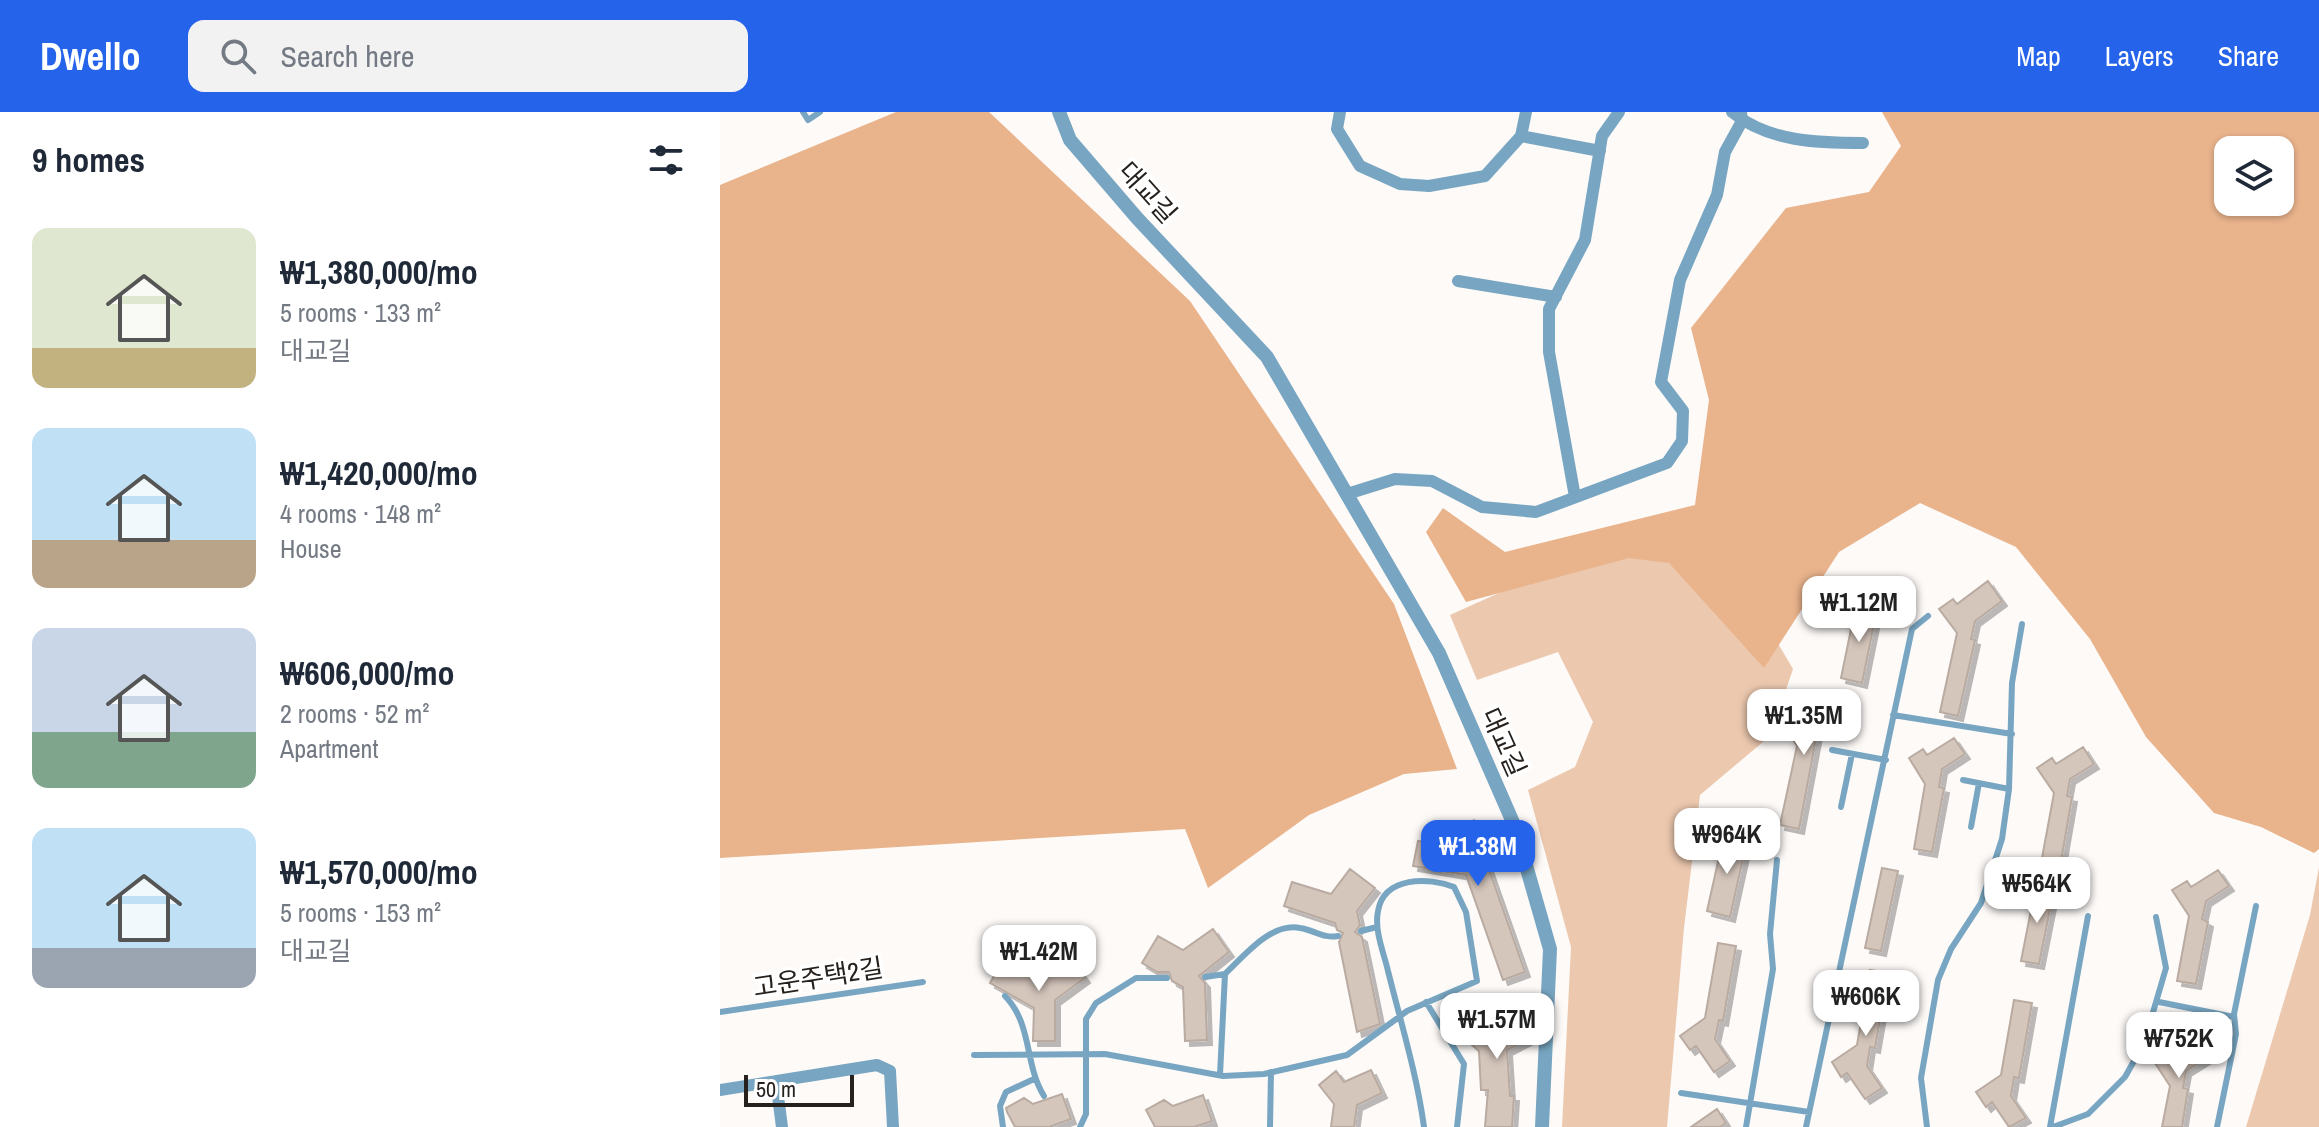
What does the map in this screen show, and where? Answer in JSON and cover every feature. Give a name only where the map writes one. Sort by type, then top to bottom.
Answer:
[{"type":"street","name":"대교길","points":[[1059,112],[1070,140],[1267,357],[1439,653],[1515,827],[1550,949],[1542,1127]]},
{"type":"street","points":[[1340,112],[1337,129],[1360,166],[1400,184],[1429,186],[1485,176],[1521,136],[1526,112]]},
{"type":"street","points":[[1575,497],[1549,352],[1549,309],[1585,240],[1602,136],[1619,112]]},
{"type":"street","points":[[1347,494],[1395,479],[1432,481],[1482,507],[1536,512],[1667,463],[1682,441],[1683,411],[1661,382],[1677,295],[1717,195],[1725,152],[1739,115],[1806,143],[1863,143]]},
{"type":"street","points":[[1521,136],[1600,151]]},
{"type":"street","points":[[1458,281],[1556,297]]},
{"type":"street","points":[[720,1090],[877,1065],[890,1071],[893,1127]]},
{"type":"street","points":[[776,1081],[782,1127]]},
{"type":"lane","points":[[803,112],[808,120],[820,112]]},
{"type":"lane","points":[[1806,1127],[1912,629],[1928,616]]},
{"type":"lane","points":[[1927,1127],[1921,1078],[1938,980],[1951,949],[1981,903],[2002,839],[2009,789],[2012,683],[2022,624]]},
{"type":"lane","points":[[1893,715],[2012,734]]},
{"type":"lane","points":[[1832,750],[1886,760]]},
{"type":"lane","points":[[1841,807],[1852,754]]},
{"type":"lane","points":[[1963,780],[2009,789]]},
{"type":"lane","points":[[1971,827],[1979,783]]},
{"type":"lane","points":[[1746,1127],[1773,969],[1770,934],[1777,860]]},
{"type":"lane","points":[[974,1055],[1031,1052],[1105,1054],[1220,1075],[1271,1072],[1347,1055],[1399,1017],[1477,981],[1466,912],[1454,887],[1436,880],[1406,882],[1390,890],[1378,908],[1377,927],[1399,1017],[1424,1127]]},
{"type":"lane","points":[[2217,1127],[2236,1034],[2234,1017],[2256,906]]},
{"type":"lane","points":[[2088,916],[2052,1127],[2088,1114],[2125,1077],[2144,1043],[2159,1002],[2166,968],[2156,917]]},
{"type":"lane","points":[[1205,977],[1225,974],[1280,928],[1295,926],[1328,938],[1338,936]]},
{"type":"lane","points":[[1361,931],[1377,927]]},
{"type":"lane","points":[[1220,1075],[1225,974]]},
{"type":"lane","points":[[1080,1127],[1086,1114],[1086,1019],[1096,1003],[1136,978],[1167,978]]},
{"type":"lane","name":"고운주택2길","points":[[720,1012],[923,982]]},
{"type":"lane","points":[[1005,996],[1019,1010],[1031,1052],[1034,1079],[1044,1096]]},
{"type":"lane","points":[[1426,1002],[1464,1064],[1457,1127]]},
{"type":"lane","points":[[2159,1002],[2234,1017]]},
{"type":"lane","points":[[1270,1127],[1271,1072]]},
{"type":"lane","points":[[1003,1127],[1000,1106],[1006,1092],[1034,1079]]},
{"type":"lane","points":[[1681,1093],[1809,1112]]},
{"type":"shaded area","points":[[896,112],[989,112],[1190,301],[1394,604],[1457,769],[1404,774],[1309,815],[1208,888],[1185,829],[720,858],[720,185]]},
{"type":"shaded area","points":[[1882,112],[2319,112],[2319,849],[2314,853],[2261,827],[2214,813],[2146,737],[2090,639],[2016,547],[1920,503],[1839,552],[1764,668],[1669,563],[1629,558],[1466,602],[1426,532],[1443,508],[1505,552],[1695,505],[1709,400],[1691,328],[1786,208],[1869,192],[1901,146]]},
{"type":"shaded area","points":[[1672,538],[1756,606],[1793,669],[1770,736],[1700,795],[1684,928],[1667,1127],[1562,1127],[1571,947],[1528,790],[1575,767],[1593,722],[1558,652],[1477,680],[1450,615],[1592,551]]},
{"type":"shaded area","points":[[2319,867],[2319,1127],[2246,1127],[2310,915]]},
{"type":"building","points":[[1988,581],[2002,601],[1975,621],[1971,639],[1975,640],[1958,716],[1940,712],[1957,633],[1939,609],[1953,599],[1957,604]]},
{"type":"building","points":[[1856,605],[1877,609],[1862,683],[1841,678]]},
{"type":"building","points":[[1829,700],[1840,718],[1817,733],[1799,829],[1780,825],[1797,746],[1782,721],[1798,711],[1802,717]]},
{"type":"building","points":[[1954,738],[1965,754],[1942,769],[1939,787],[1944,788],[1932,852],[1914,849],[1925,784],[1909,758],[1923,749],[1927,755]]},
{"type":"building","points":[[2083,747],[2094,764],[2070,779],[2067,796],[2072,797],[2061,861],[2042,858],[2054,793],[2037,768],[2052,758],[2056,764]]},
{"type":"building","points":[[1474,820],[1501,835],[1486,861],[1525,972],[1503,980],[1466,875],[1413,866],[1418,841],[1458,848]]},
{"type":"building","points":[[1724,835],[1747,840],[1730,917],[1707,911]]},
{"type":"building","points":[[1882,868],[1898,871],[1881,951],[1865,948]]},
{"type":"building","points":[[1350,869],[1375,888],[1357,911],[1360,925],[1355,932],[1362,937],[1380,1024],[1357,1032],[1339,942],[1343,933],[1337,930],[1335,923],[1284,906],[1292,882],[1331,894]]},
{"type":"building","points":[[2218,870],[2229,886],[2206,901],[2202,919],[2208,922],[2196,984],[2177,981],[2189,916],[2172,890],[2187,881],[2191,887]]},
{"type":"building","points":[[2036,885],[2054,889],[2039,964],[2021,961]]},
{"type":"building","points":[[1213,929],[1229,952],[1199,976],[1205,983],[1207,1040],[1185,1041],[1183,987],[1172,981],[1169,972],[1157,972],[1142,963],[1158,936],[1183,950]]},
{"type":"building","points":[[1718,943],[1736,946],[1723,1021],[1719,1020],[1715,1039],[1730,1061],[1714,1072],[1696,1046],[1690,1050],[1680,1036],[1705,1018]]},
{"type":"building","points":[[1071,958],[1085,978],[1055,1000],[1055,1041],[1033,1041],[1034,1008],[990,983],[1004,959],[1041,980]]},
{"type":"building","points":[[1870,970],[1888,973],[1875,1048],[1870,1047],[1867,1066],[1882,1088],[1865,1099],[1847,1073],[1841,1077],[1832,1062],[1857,1045]]},
{"type":"building","points":[[2014,1000],[2032,1003],[2019,1078],[2014,1077],[2011,1096],[2026,1118],[2009,1127],[1992,1102],[1986,1107],[1976,1092],[2001,1075]]},
{"type":"building","points":[[1521,1010],[1534,1036],[1507,1050],[1510,1096],[1514,1096],[1512,1127],[1485,1127],[1488,1090],[1481,1090],[1479,1051],[1458,1032],[1476,1012],[1492,1026]]},
{"type":"building","points":[[2199,1039],[2210,1056],[2186,1071],[2183,1088],[2188,1089],[2182,1127],[2162,1127],[2170,1086],[2153,1060],[2168,1050],[2172,1057]]},
{"type":"building","points":[[1371,1070],[1382,1093],[1357,1105],[1354,1127],[1331,1127],[1334,1104],[1319,1085],[1336,1071],[1344,1082]]},
{"type":"building","points":[[1062,1094],[1071,1119],[1049,1127],[1015,1127],[1007,1112],[1006,1108],[1024,1098],[1033,1104]]},
{"type":"building","points":[[1203,1095],[1212,1121],[1194,1127],[1155,1127],[1146,1110],[1164,1100],[1173,1106]]},
{"type":"building","points":[[1717,1109],[1726,1123],[1720,1127],[1691,1127]]}]
